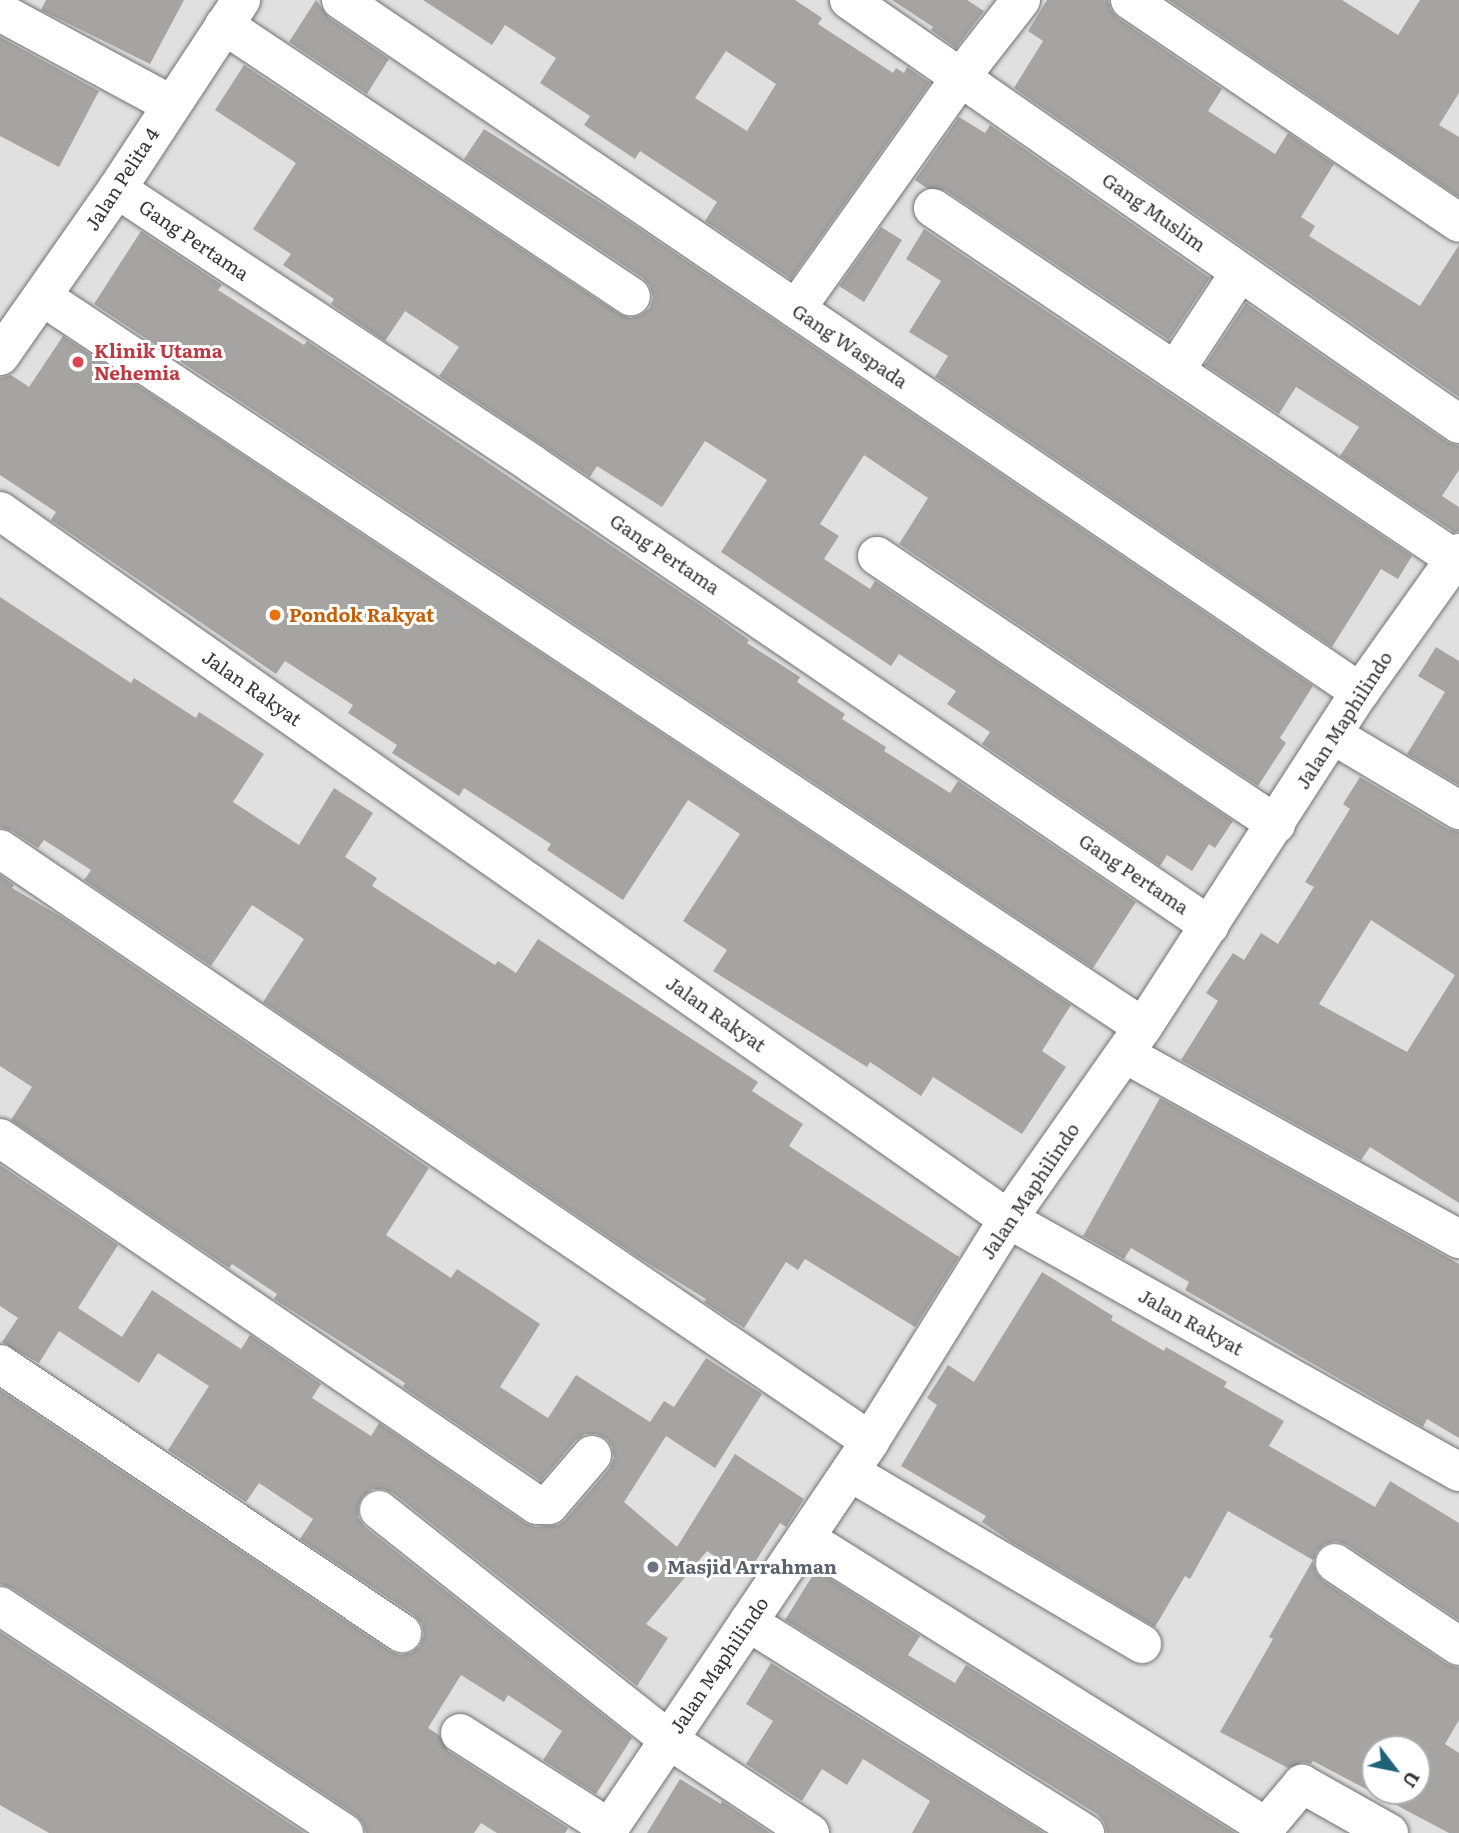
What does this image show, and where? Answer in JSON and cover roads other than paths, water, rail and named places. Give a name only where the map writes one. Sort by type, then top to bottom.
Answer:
[{"type":"street","name":"Gang Waspada","points":[[341,0],[1360,692]]},
{"type":"street","name":"Gang Muslim","points":[[849,0],[1459,424]]},
{"type":"street","points":[[796,309],[960,78],[1021,0]]},
{"type":"street","points":[[1130,0],[1459,223]]},
{"type":"street","points":[[0,12],[170,104]]},
{"type":"street","points":[[233,12],[631,296]]},
{"type":"street","name":"Jalan Pelita 4","points":[[0,356],[117,188],[233,12]]},
{"type":"street","name":"Gang Pertama","points":[[117,188],[544,472],[1210,926]]},
{"type":"street","points":[[933,208],[1175,371],[1453,572]]},
{"type":"street","points":[[1175,371],[1240,272]]},
{"type":"street","points":[[43,297],[1134,1040],[1459,1239]]},
{"type":"street","name":"Jalan Rakyat","points":[[0,511],[1009,1219],[1459,1472]]},
{"type":"street","points":[[877,556],[1276,824]]},
{"type":"street","name":"Jalan Maphilindo","points":[[607,1831],[860,1457],[1009,1219],[1210,926],[1360,692],[1453,572]]},
{"type":"street","points":[[1333,735],[1459,810]]},
{"type":"street","points":[[0,849],[860,1457],[1142,1644]]},
{"type":"street","points":[[0,1138],[537,1506],[549,1505],[592,1455]]},
{"type":"street","points":[[0,1364],[402,1633]]},
{"type":"street","points":[[379,1510],[669,1740],[810,1833]]},
{"type":"street","points":[[805,1538],[1260,1824],[1270,1822],[1298,1785],[1302,1784],[1390,1833]]},
{"type":"street","points":[[1335,1563],[1459,1646]]},
{"type":"street","points":[[0,1606],[344,1833]]},
{"type":"street","points":[[748,1622],[1085,1833]]},
{"type":"street","points":[[460,1732],[607,1831]]},
{"type":"place","name":"Klinik Utama Nehemia","points":[[78,362]]},
{"type":"place","name":"Pondok Rakyat","points":[[275,615]]},
{"type":"place","name":"Masjid Arrahman","points":[[653,1567]]}]
